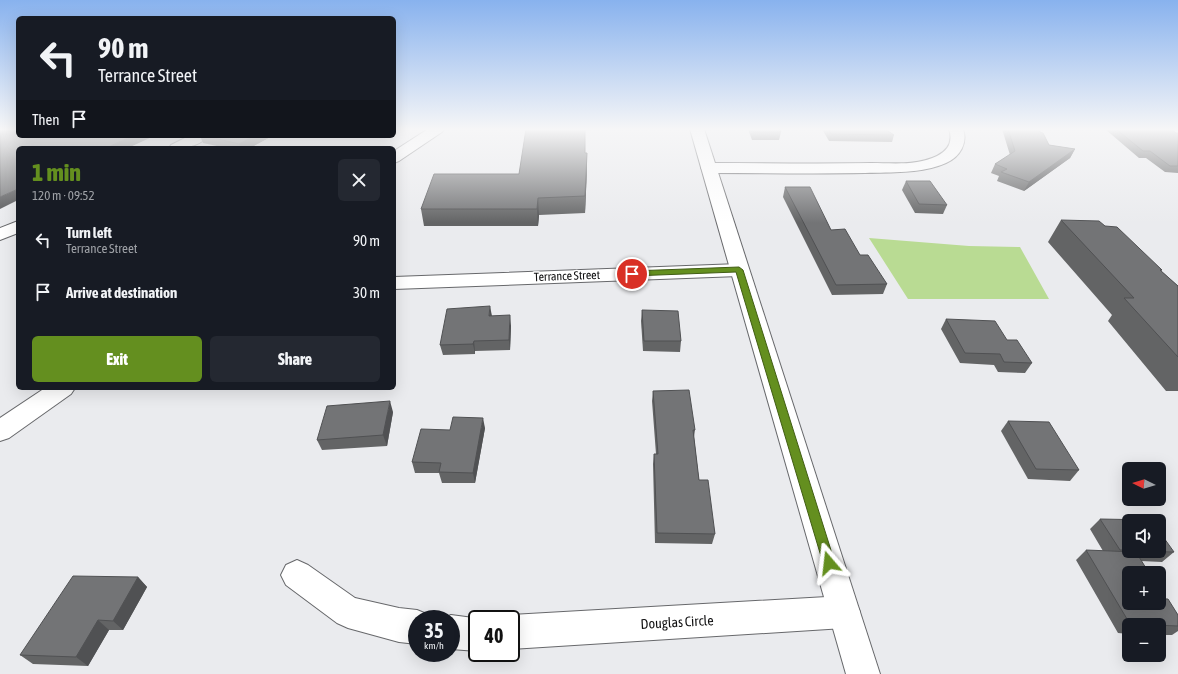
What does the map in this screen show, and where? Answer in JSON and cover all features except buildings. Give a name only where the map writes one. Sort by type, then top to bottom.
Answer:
[{"type":"street","points":[[707,160],[863,674]]},
{"type":"street","points":[[709,168],[868,168],[920,165],[936,160]]},
{"type":"street","points":[[0,235],[16,227]]},
{"type":"street","name":"Terrance Street","points":[[396,283],[739,270]]},
{"type":"street","points":[[0,432],[60,390]]},
{"type":"street","points":[[297,575],[348,612],[408,626]]},
{"type":"street","name":"Douglas Circle","points":[[520,631],[844,612]]},
{"type":"green space","points":[[869,238],[969,246],[1020,247],[1049,299],[908,299]]},
{"type":"route","points":[[632,274],[739,270],[829,563]]}]
